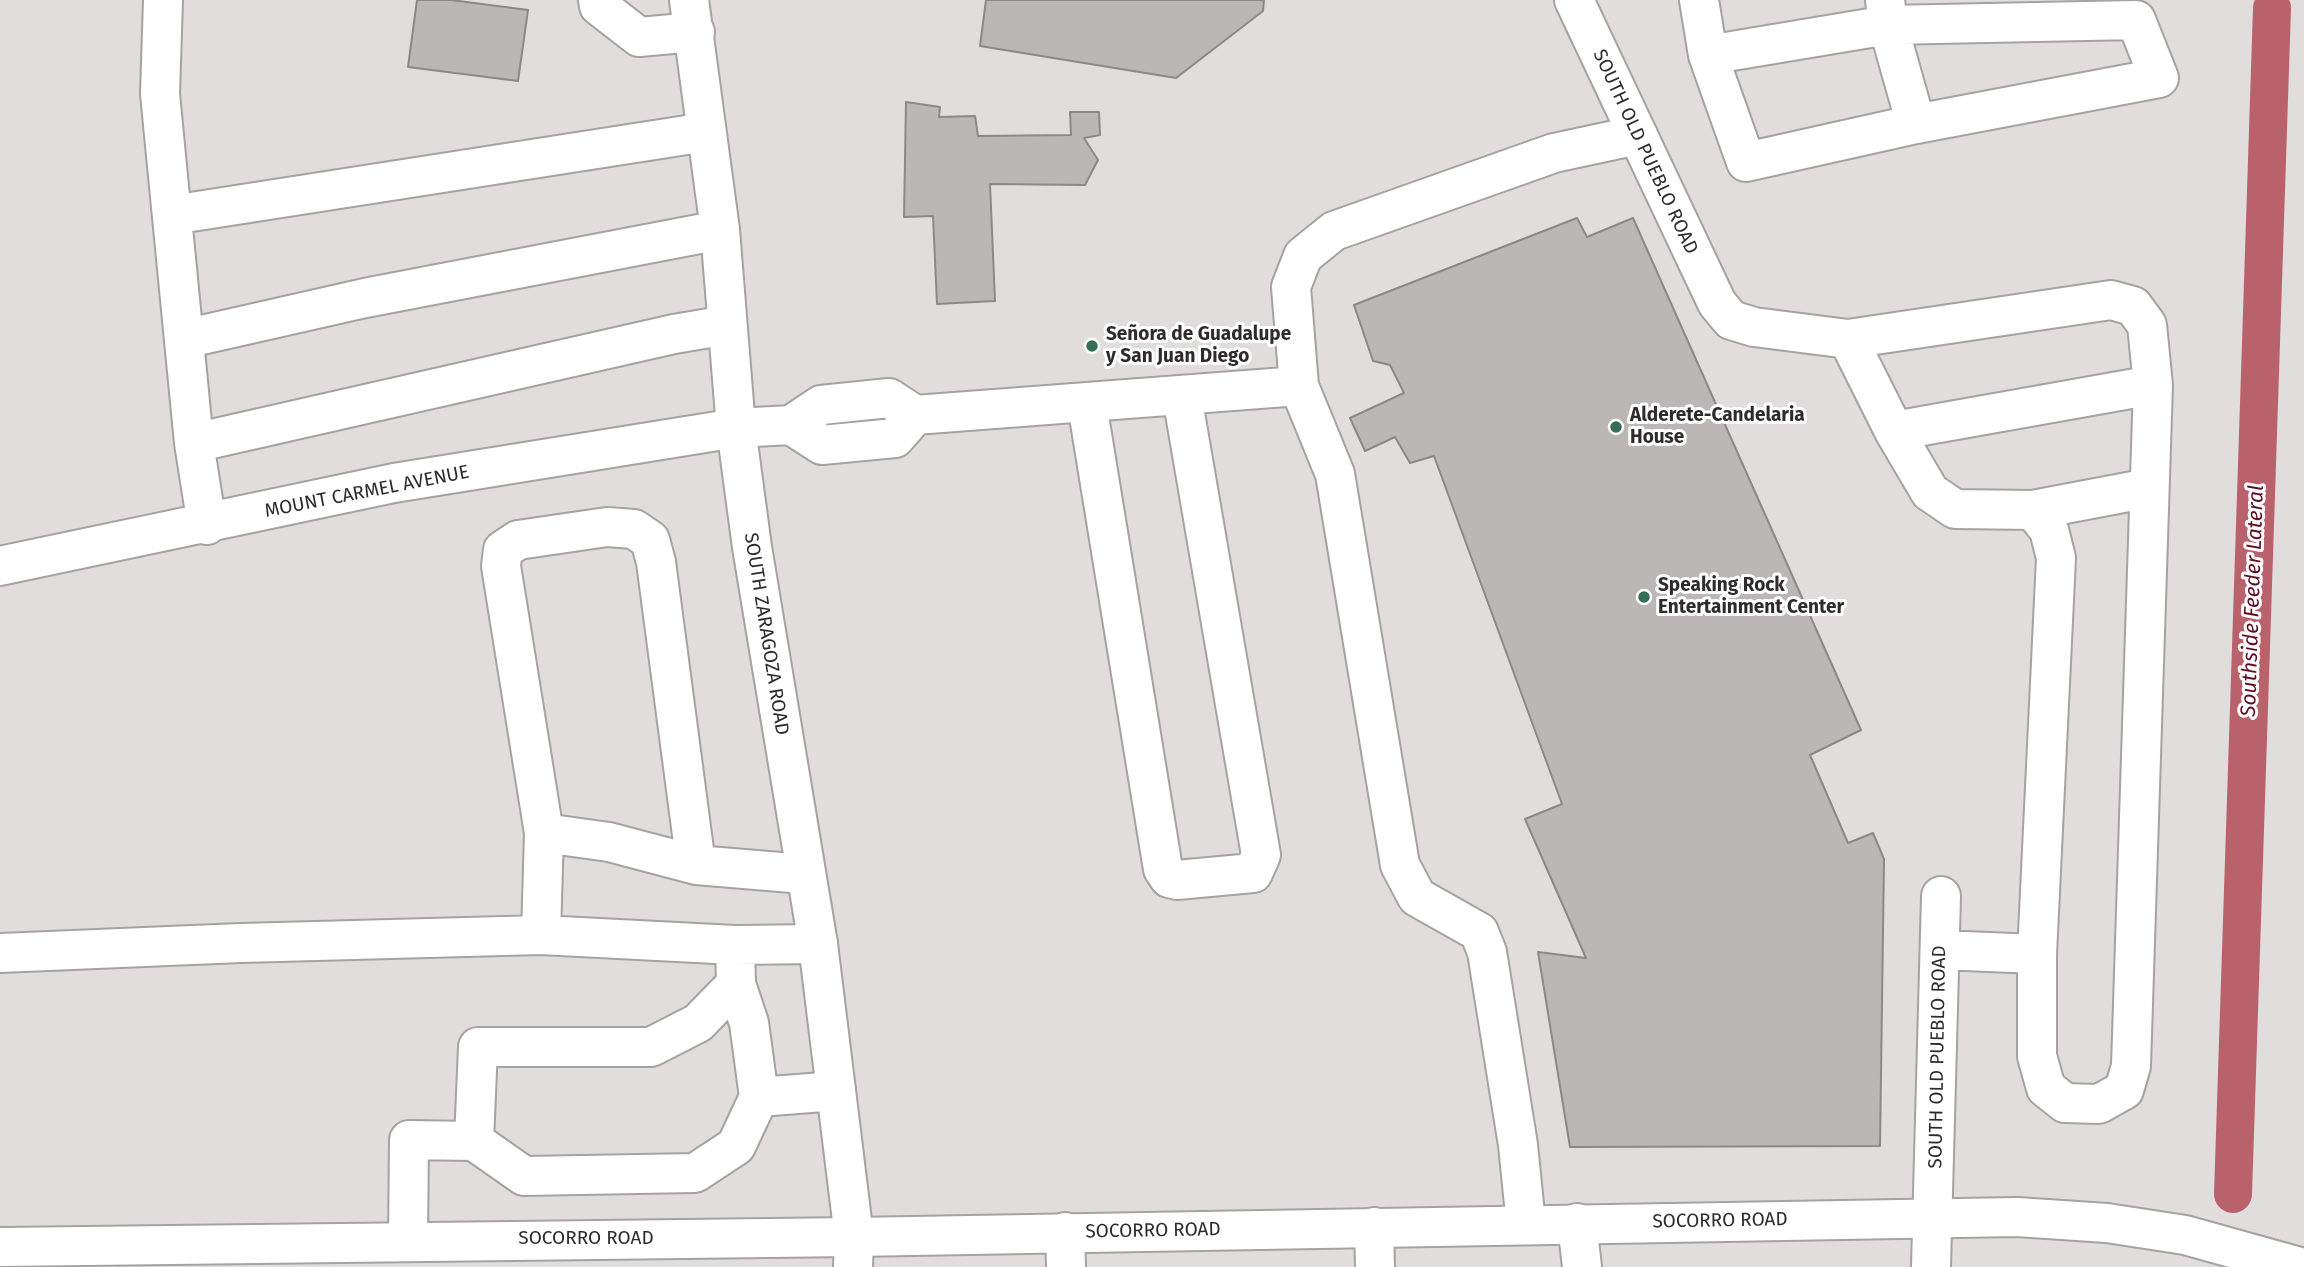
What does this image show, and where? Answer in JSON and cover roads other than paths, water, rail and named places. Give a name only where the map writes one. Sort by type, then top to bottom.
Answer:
[{"type":"main road","points":[[163,0],[160,94],[194,443],[207,524]]},
{"type":"main road","points":[[598,0],[599,6],[639,37],[692,16]]},
{"type":"main road","name":"SOUTH OLD PUEBLO ROAD","points":[[1574,0],[1717,303],[1731,320],[1754,327],[1848,339]]},
{"type":"main road","points":[[1699,0],[1708,55],[1746,162],[1916,124],[2159,78],[2136,20],[1886,12],[1708,55]]},
{"type":"main road","points":[[1886,12],[1916,124]]},
{"type":"main road","name":"SOUTH ZARAGOZA ROAD","points":[[692,16],[720,230],[736,428],[804,873],[818,944],[853,1252]]},
{"type":"main road","points":[[172,215],[706,132]]},
{"type":"main road","points":[[1525,1224],[1518,1145],[1487,952],[1479,933],[1417,897],[1400,865],[1335,474],[1299,386],[1291,287],[1303,257],[1334,231],[1553,153],[1638,135]]},
{"type":"main road","points":[[184,339],[366,298],[720,230]]},
{"type":"main road","points":[[2033,510],[2049,530],[2056,558],[2038,954],[2037,1056],[2046,1088],[2065,1103],[2099,1104],[2124,1090],[2131,1066],[2150,488],[2153,385],[2147,325],[2133,306],[2111,300],[1848,339],[1894,431],[1930,492],[1955,509],[2033,510],[2150,488]]},
{"type":"main road","points":[[194,443],[674,334],[727,326]]},
{"type":"main road","points":[[1894,431],[2153,385]]},
{"type":"main road","points":[[1182,396],[1261,855],[1253,873],[1177,880],[1169,878],[1163,869],[1087,404],[1299,386]]},
{"type":"main road","name":"MOUNT CARMEL AVENUE","points":[[0,566],[394,483],[736,428],[791,425],[822,445],[895,438],[915,415],[1087,404]]},
{"type":"main road","points":[[541,935],[544,833],[501,566],[503,550],[518,540],[607,527],[634,529],[650,540],[656,562],[696,865]]},
{"type":"main road","points":[[544,833],[608,842],[696,865],[804,873]]},
{"type":"main road","name":"SOUTH OLD PUEBLO ROAD","points":[[1931,1267],[1941,896]]},
{"type":"main road","points":[[0,953],[541,935],[735,946],[818,944]]},
{"type":"main road","points":[[408,1240],[409,1140],[474,1141],[524,1176],[695,1173],[736,1146],[759,1097],[749,1023],[736,984],[735,946]]},
{"type":"main road","points":[[1940,950],[2038,954]]},
{"type":"main road","points":[[474,1141],[478,1047],[651,1046],[698,1023],[736,984]]},
{"type":"main road","points":[[759,1097],[836,1091]]},
{"type":"main road","name":"SOCORRO ROAD","points":[[0,1247],[204,1255],[408,1240],[853,1252],[1065,1250],[1374,1227],[2017,1217],[2107,1223],[2185,1235],[2270,1256],[2300,1267]]},
{"type":"main road","points":[[1577,1223],[1582,1267]]},
{"type":"main road","points":[[1374,1227],[1375,1267]]},
{"type":"waterway","name":"Southside Feeder Lateral","points":[[2233,1194],[2272,8]]},
{"type":"place","name":"Señora de Guadalupe y San Juan Diego","points":[[1092,346]]},
{"type":"place","name":"Alderete-Candelaria House","points":[[1616,427]]},
{"type":"place","name":"Speaking Rock Entertainment Center","points":[[1644,597]]}]
